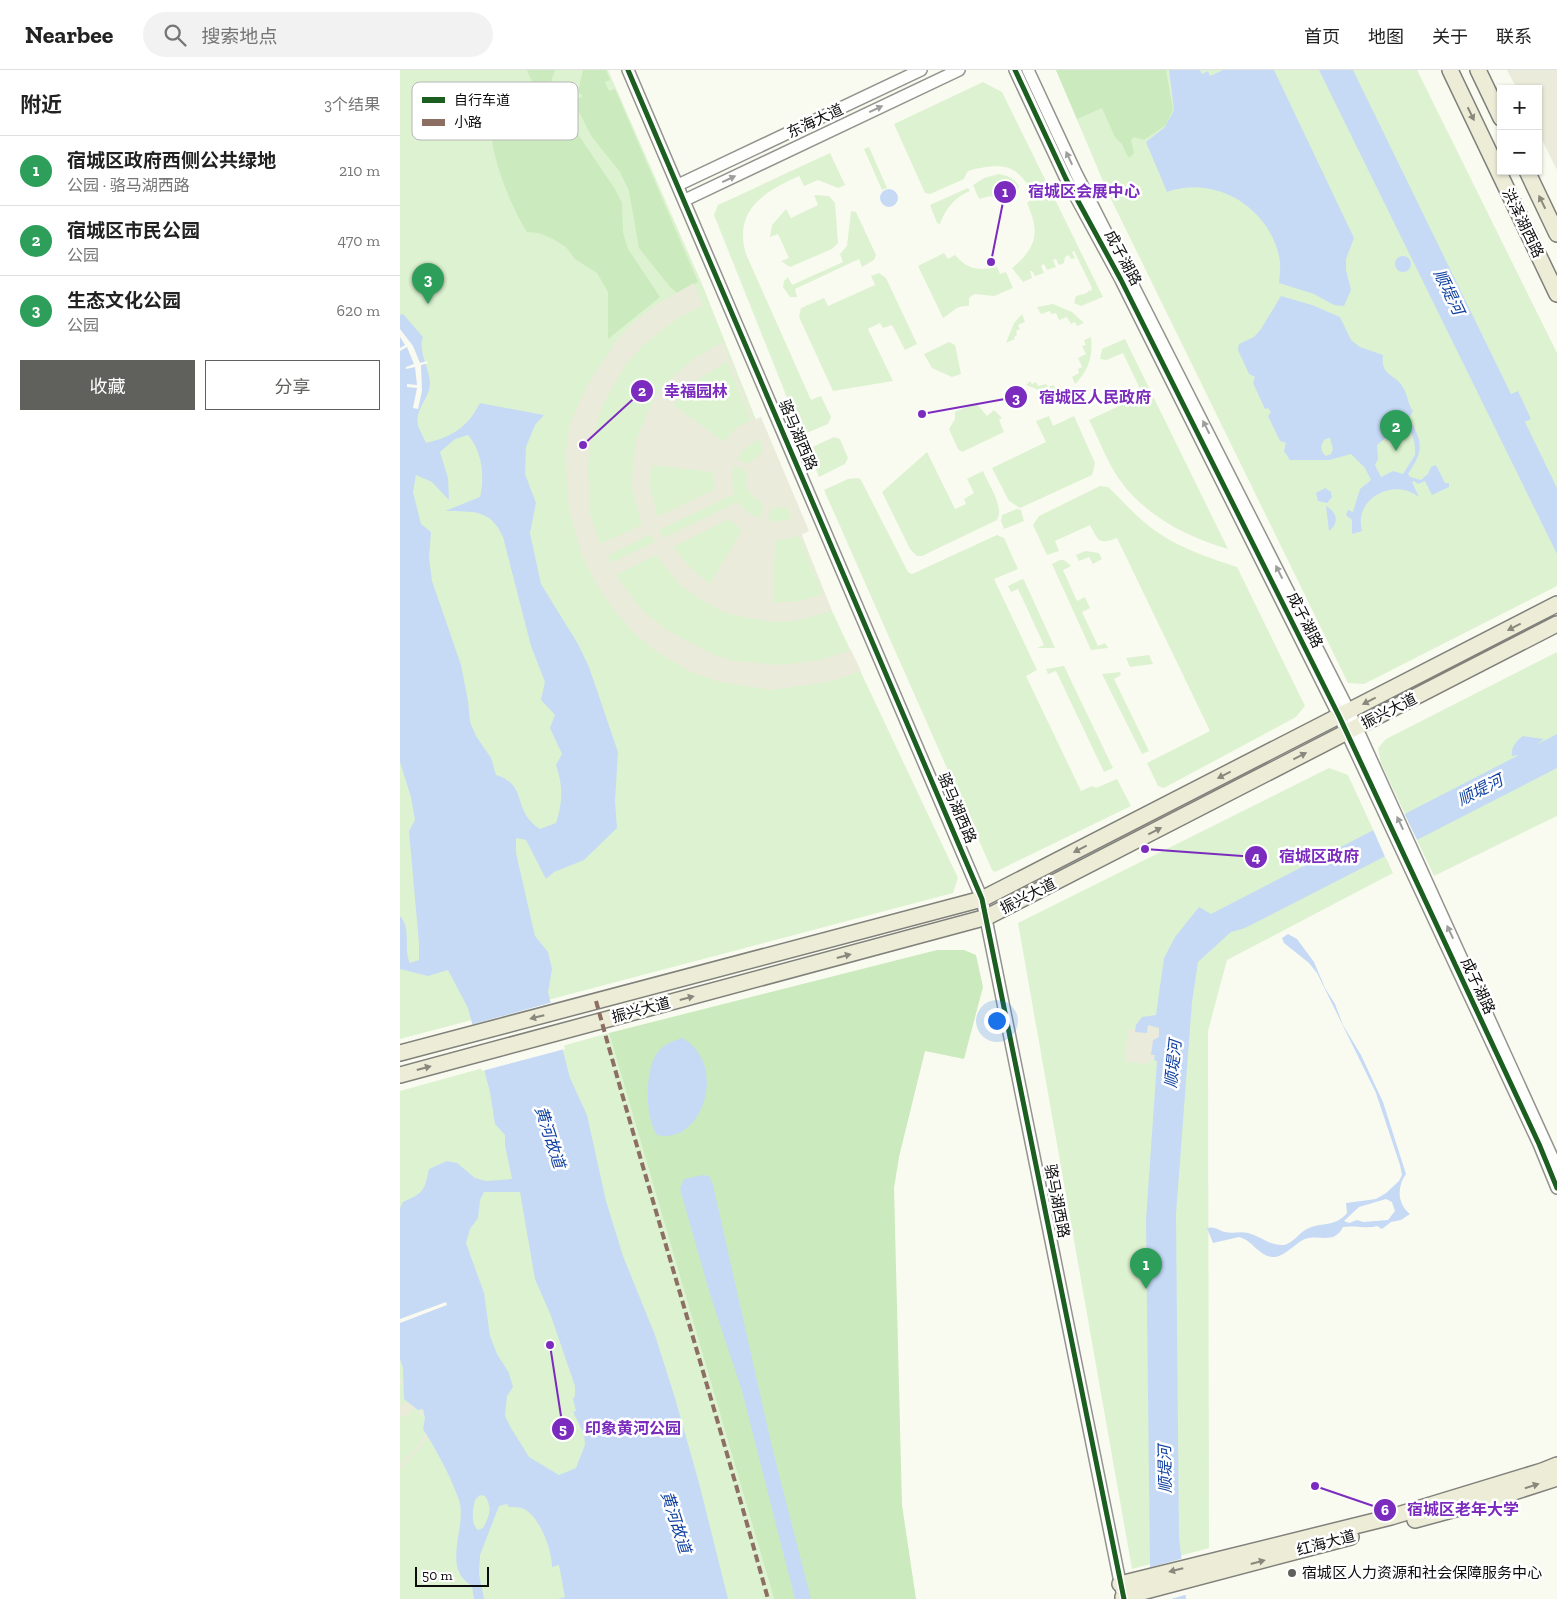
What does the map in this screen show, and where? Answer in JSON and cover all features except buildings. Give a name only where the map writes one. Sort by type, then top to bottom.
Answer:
[{"type":"main road","name":"洪泽湖西路","points":[[1450,70],[1557,294]]},
{"type":"main road","points":[[1478,70],[1497,110]]},
{"type":"main road","name":"洪泽湖西路","points":[[1529,175],[1557,234]]},
{"type":"main road","name":"振兴大道","points":[[400,1053],[982,899],[1557,604]]},
{"type":"main road","name":"振兴大道","points":[[400,1074],[987,917],[1557,624]]},
{"type":"main road","name":"红海大道","points":[[1212,1567],[1391,1517],[1557,1465]]},
{"type":"main road","name":"红海大道","points":[[1212,1567],[1489,1500],[1557,1478]]},
{"type":"main road","points":[[1122,1593],[1142,1585],[1212,1567]]},
{"type":"street","name":"骆马湖西路","points":[[628,70],[982,899],[1122,1593]]},
{"type":"street","name":"东海大道","points":[[678,185],[921,70]]},
{"type":"street","name":"东海大道","points":[[685,200],[959,70]]},
{"type":"street","name":"成子湖路","points":[[1015,70],[1066,179],[1121,280],[1344,714]]},
{"type":"street","name":"成子湖路","points":[[1028,70],[1077,176],[1344,714],[1539,1144],[1557,1188]]},
{"type":"street","name":"成子湖路","points":[[1410,858],[1557,1168]]},
{"type":"green space","points":[[400,70],[608,70],[702,284],[832,611],[958,878],[953,893],[400,1039]]},
{"type":"green space","points":[[527,70],[555,70],[551,82],[532,82]]},
{"type":"green space","points":[[583,70],[606,70],[610,80],[605,82],[609,91],[615,89],[698,282],[680,295],[671,288],[639,248],[629,191],[620,172],[592,137],[578,110],[578,98],[583,96],[578,92]]},
{"type":"green space","points":[[1056,70],[1417,70],[1557,353],[1557,586],[1364,684],[1348,683],[1108,193]]},
{"type":"green space","points":[[1056,70],[1166,70],[1173,109],[1166,125],[1144,140],[1134,137],[1131,140],[1134,153],[1128,157],[1122,144],[1115,137],[1102,108],[1077,119]]},
{"type":"green space","points":[[983,82],[1002,92],[1103,297],[1081,306],[1074,303],[1076,296],[1087,293],[1089,290],[1091,291],[1092,288],[1074,251],[1072,252],[1075,258],[1071,259],[1069,255],[1065,257],[1064,263],[1059,265],[1056,259],[1053,260],[1056,267],[1047,270],[1044,264],[1041,266],[1044,273],[1035,276],[1030,271],[1032,278],[1023,282],[1012,268],[1027,253],[1034,239],[1035,231],[1027,203],[1035,196],[1025,181],[1015,171],[995,166],[974,169],[967,172],[964,179],[930,194],[925,193],[894,124]]},
{"type":"green space","points":[[578,134],[615,189],[622,203],[623,233],[628,249],[660,297],[608,339],[608,292],[597,273],[575,259],[566,247],[553,239],[539,233],[527,232],[514,209],[502,179],[492,140],[578,140]]},
{"type":"green space","points":[[869,147],[887,188],[882,190],[864,149]]},
{"type":"green space","points":[[830,153],[845,185],[838,188],[818,180],[804,186],[799,176],[774,189],[754,204],[744,226],[743,239],[746,254],[811,400],[821,396],[831,417],[828,424],[802,435],[714,215],[718,205]]},
{"type":"green space","points":[[999,174],[1011,178],[1019,187],[1010,201],[1008,203],[990,196],[979,199],[973,185],[984,178]]},
{"type":"green space","points":[[968,188],[970,191],[955,200],[945,213],[940,224],[937,223],[930,205]]},
{"type":"green space","points":[[814,195],[829,196],[835,203],[838,243],[832,249],[790,267],[781,261],[789,258],[778,234],[770,237],[772,225],[786,209],[791,218],[818,205]]},
{"type":"green space","points":[[851,211],[856,212],[876,255],[874,260],[862,267],[859,259],[795,289],[797,297],[790,297],[783,287],[784,281],[788,277],[792,285],[843,262],[840,254],[847,246]]},
{"type":"green space","points":[[944,253],[948,259],[955,255],[965,264],[974,268],[997,267],[1000,274],[1006,272],[1013,288],[994,296],[974,294],[969,298],[969,306],[958,308],[943,318],[918,266]]},
{"type":"green space","points":[[879,273],[886,278],[917,344],[905,350],[892,325],[883,328],[880,323],[868,329],[893,381],[833,391],[799,317],[801,308],[824,298],[828,306],[875,285],[871,276]]},
{"type":"green space","points":[[1053,304],[1072,312],[1084,323],[1077,326],[1075,322],[1071,324],[1067,317],[1059,320],[1056,313],[1051,314],[1050,311],[1041,314],[1037,307]]},
{"type":"green space","points":[[1022,314],[1025,322],[1018,325],[1020,329],[1016,331],[1015,339],[1006,343],[1014,323]]},
{"type":"green space","points":[[1091,337],[1091,350],[1087,368],[1075,384],[1072,377],[1079,373],[1078,369],[1082,367],[1078,358],[1086,354],[1082,346],[1086,345],[1084,340]]},
{"type":"green space","points":[[1125,339],[1228,549],[1182,531],[1154,514],[1129,492],[1107,458],[1089,420],[1143,395],[1123,353],[1106,360],[1100,359],[1102,349]]},
{"type":"green space","points":[[949,342],[955,345],[961,374],[952,377],[932,368],[924,354]]},
{"type":"green space","points":[[1030,381],[1032,384],[1036,382],[1038,386],[1046,384],[1048,387],[1054,385],[1057,392],[1041,391],[1026,385]]},
{"type":"green space","points":[[976,403],[987,416],[994,410],[1002,418],[999,420],[1004,432],[962,452],[958,449],[949,429],[955,419],[955,412]]},
{"type":"green space","points":[[1049,416],[1053,426],[1074,416],[1095,463],[1092,475],[1020,508],[1009,501],[992,468],[1046,442],[1036,421]]},
{"type":"green space","points":[[834,437],[840,439],[848,458],[845,464],[819,477],[808,449]]},
{"type":"green space","points":[[927,452],[955,509],[966,504],[964,499],[974,493],[967,479],[983,471],[995,496],[999,515],[997,520],[922,556],[917,556],[910,549],[882,492]]},
{"type":"green space","points":[[858,478],[861,480],[908,572],[912,574],[997,535],[1004,538],[1018,569],[994,579],[1037,670],[1026,676],[1081,791],[1092,786],[1096,788],[1117,779],[1131,806],[995,872],[992,870],[824,490],[848,479]]},
{"type":"green space","points":[[1100,486],[1108,487],[1144,522],[1165,537],[1200,554],[1237,567],[1305,706],[1296,717],[1164,788],[1158,786],[1147,763],[1210,731],[1117,538],[1100,541],[1090,525],[1055,541],[1059,551],[1047,555],[1033,525],[1039,516]]},
{"type":"green space","points":[[1017,509],[1021,510],[1024,521],[1004,529],[1001,521],[1002,515]]},
{"type":"green space","points":[[1085,551],[1099,553],[1102,559],[1093,564],[1089,557],[1079,561],[1076,555]]},
{"type":"green space","points":[[1064,560],[1071,566],[1063,570],[1077,601],[1085,597],[1090,608],[1082,612],[1098,646],[1105,643],[1108,648],[1091,650],[1052,564]]},
{"type":"green space","points":[[1022,579],[1055,648],[1037,648],[1044,645],[1018,589],[1011,592],[1008,586]]},
{"type":"green space","points":[[1557,652],[1557,816],[1434,876],[1381,763],[1378,748],[1386,739]]},
{"type":"green space","points":[[1149,655],[1153,664],[1130,667],[1126,658]]},
{"type":"green space","points":[[1064,666],[1113,768],[1104,772],[1056,671],[1048,674],[1046,669]]},
{"type":"green space","points":[[1120,672],[1121,675],[1114,679],[1149,751],[1142,754],[1102,674]]},
{"type":"green space","points":[[1329,768],[1348,775],[1393,873],[1227,960],[1208,1031],[1209,1548],[1132,1569],[1018,923]]},
{"type":"green space","points":[[937,950],[964,950],[976,955],[983,987],[964,1059],[925,1051],[899,1157],[894,1188],[902,1505],[916,1599],[774,1599],[609,1033]]},
{"type":"green space","points":[[609,1033],[774,1599],[400,1599],[400,1091]]},
{"type":"shaded area","points":[[1507,70],[1557,70],[1557,170],[1542,140],[1542,85],[1515,85]]},
{"type":"shaded area","points":[[694,283],[703,305],[678,318],[644,344],[626,364],[603,404],[591,443],[588,465],[590,514],[600,544],[642,525],[632,489],[633,462],[637,438],[655,396],[671,378],[695,358],[723,342],[754,420],[761,417],[809,531],[801,535],[832,611],[794,621],[774,622],[728,614],[701,600],[681,586],[656,555],[616,575],[635,602],[649,616],[667,630],[710,653],[733,661],[781,665],[820,660],[851,650],[861,671],[828,682],[772,690],[720,682],[689,671],[656,651],[635,634],[615,611],[596,584],[581,553],[570,513],[567,492],[566,449],[570,423],[588,384],[616,341],[635,321],[657,304]],"holes":[[[727,361],[751,420],[736,428],[724,442],[673,405],[697,380]],[[759,439],[764,451],[748,464],[737,459],[742,451]],[[651,465],[713,472],[715,489],[657,517],[650,484]],[[734,466],[747,471],[746,485],[750,493],[764,505],[760,519],[747,512],[738,502],[663,538],[659,530],[734,494],[732,478]],[[787,507],[792,519],[777,522],[768,520],[771,508]],[[729,519],[742,530],[710,584],[693,571],[673,547]],[[651,534],[655,542],[611,563],[608,555]],[[799,536],[823,594],[800,601],[773,603],[775,541]]]},
{"type":"shaded area","points":[[1148,1025],[1159,1028],[1159,1038],[1155,1041],[1152,1055],[1155,1055],[1154,1060],[1150,1060],[1149,1064],[1125,1062],[1128,1028],[1147,1033]]},
{"type":"shaded area","points":[[400,1380],[412,1387],[421,1403],[427,1401],[418,1383],[421,1381],[431,1400],[434,1415],[426,1441],[400,1469],[400,1464],[418,1446],[427,1432],[430,1409],[429,1405],[422,1407],[423,1415],[420,1416],[418,1408],[411,1410],[412,1413],[400,1417],[400,1405],[408,1402],[410,1406],[418,1403],[411,1391],[400,1383]]},
{"type":"water","points":[[1169,70],[1200,70],[1202,74],[1208,71],[1210,76],[1223,70],[1274,70],[1354,238],[1346,259],[1346,270],[1351,290],[1344,306],[1334,305],[1314,294],[1279,283],[1280,259],[1273,238],[1251,209],[1236,199],[1220,192],[1203,188],[1185,188],[1167,192],[1146,142],[1165,127],[1174,110]]},
{"type":"water","name":"顺堤河","points":[[1319,70],[1353,70],[1511,394],[1518,391],[1531,419],[1525,422],[1557,488],[1557,554]]},
{"type":"water","points":[[889,189],[895,192],[898,198],[895,204],[889,207],[883,204],[880,198],[883,192]]},
{"type":"water","points":[[1403,256],[1411,264],[1403,272],[1395,264]]},
{"type":"water","points":[[1281,296],[1312,305],[1340,317],[1351,340],[1360,347],[1383,355],[1386,371],[1401,384],[1405,392],[1413,411],[1409,418],[1417,434],[1420,446],[1417,459],[1408,474],[1410,477],[1421,480],[1428,474],[1431,467],[1436,465],[1445,483],[1449,483],[1449,487],[1432,495],[1425,481],[1418,484],[1414,481],[1412,482],[1419,497],[1409,491],[1398,489],[1378,494],[1369,500],[1364,509],[1361,519],[1362,531],[1352,534],[1352,520],[1346,515],[1348,510],[1353,512],[1360,489],[1371,480],[1365,468],[1351,454],[1329,460],[1290,460],[1284,451],[1286,443],[1280,441],[1268,416],[1271,412],[1268,408],[1265,409],[1253,383],[1255,377],[1249,374],[1238,350],[1239,344],[1254,337]],"holes":[[[1403,424],[1413,438],[1415,455],[1403,474],[1393,471],[1381,477],[1375,465],[1378,459],[1377,445]],[[1330,438],[1333,449],[1331,454],[1326,456],[1322,450],[1323,441]]]},
{"type":"water","name":"黄河故道","points":[[403,314],[423,337],[422,347],[430,387],[417,419],[426,443],[444,438],[458,430],[470,419],[480,403],[544,415],[535,425],[526,447],[525,474],[536,503],[530,533],[541,584],[578,644],[589,667],[618,752],[615,801],[617,828],[584,860],[554,872],[546,879],[526,840],[516,838],[516,853],[535,936],[548,952],[552,969],[548,992],[570,1078],[587,1115],[606,1201],[623,1256],[655,1335],[675,1398],[699,1483],[728,1599],[558,1599],[565,1597],[559,1565],[552,1567],[550,1552],[540,1526],[530,1513],[524,1509],[509,1507],[507,1504],[499,1506],[480,1555],[479,1574],[484,1599],[474,1599],[472,1586],[463,1578],[456,1558],[461,1511],[459,1500],[443,1463],[423,1429],[425,1418],[423,1409],[418,1410],[404,1399],[403,1368],[400,1359],[400,1208],[403,1202],[420,1193],[426,1182],[429,1169],[447,1161],[457,1163],[475,1178],[486,1181],[512,1179],[505,1145],[505,1135],[495,1124],[490,1092],[468,1008],[448,970],[428,976],[400,969],[400,916],[406,927],[407,951],[410,963],[419,960],[419,943],[409,831],[415,820],[411,797],[400,762],[400,315]],"holes":[[[468,435],[473,441],[481,464],[482,481],[480,497],[445,511],[472,512],[486,516],[498,528],[503,537],[531,646],[545,682],[541,700],[555,715],[550,728],[562,754],[556,765],[561,794],[556,823],[540,829],[531,822],[526,814],[513,785],[506,779],[496,775],[491,758],[476,736],[470,722],[461,665],[432,581],[429,558],[431,532],[421,524],[413,492],[416,475],[432,482],[449,500],[448,478],[440,452],[455,439]],[[484,1192],[520,1192],[535,1279],[551,1316],[575,1386],[575,1396],[573,1399],[576,1411],[573,1412],[584,1434],[585,1445],[576,1468],[559,1475],[529,1457],[505,1416],[507,1396],[513,1387],[509,1373],[497,1354],[490,1336],[484,1293],[466,1243],[470,1229],[478,1218],[480,1200]],[[480,1495],[485,1496],[489,1505],[488,1516],[483,1528],[478,1530],[473,1520],[475,1500]]]},
{"type":"water","points":[[1325,488],[1331,492],[1332,497],[1327,503],[1318,501],[1316,493]]},
{"type":"water","points":[[1326,506],[1333,511],[1336,518],[1335,525],[1329,531]]},
{"type":"water","name":"顺堤河","points":[[1557,734],[1557,768],[1245,928],[1231,932],[1198,962],[1192,1002],[1176,1214],[1179,1537],[1186,1599],[1155,1599],[1150,1567],[1146,1220],[1157,1061],[1154,1060],[1155,1055],[1151,1055],[1153,1040],[1159,1037],[1159,1028],[1148,1025],[1147,1033],[1135,1032],[1136,1025],[1142,1017],[1156,1015],[1164,958],[1175,937],[1199,907],[1211,914],[1519,755],[1512,756],[1512,750],[1516,742],[1523,736],[1544,739],[1536,745]]},
{"type":"water","points":[[1288,934],[1297,939],[1314,962],[1325,988],[1335,1004],[1343,1025],[1361,1055],[1383,1102],[1406,1174],[1401,1184],[1400,1195],[1403,1205],[1410,1214],[1401,1220],[1391,1222],[1382,1229],[1377,1226],[1343,1227],[1335,1236],[1305,1239],[1285,1253],[1272,1257],[1267,1256],[1248,1241],[1239,1237],[1213,1243],[1207,1228],[1214,1228],[1228,1233],[1248,1233],[1274,1244],[1284,1245],[1309,1228],[1334,1222],[1343,1217],[1347,1213],[1346,1203],[1376,1199],[1399,1181],[1402,1175],[1376,1093],[1317,973],[1309,963],[1284,943],[1282,938]],"holes":[[[1386,1199],[1392,1202],[1395,1211],[1388,1220],[1363,1222],[1357,1220],[1349,1223],[1344,1221],[1359,1207]]]},
{"type":"water","points":[[682,1038],[696,1050],[704,1065],[707,1083],[704,1100],[698,1116],[687,1128],[673,1135],[657,1135],[648,1106],[650,1070],[653,1060],[660,1049]]},
{"type":"water","points":[[703,1175],[709,1176],[713,1185],[772,1447],[811,1599],[795,1599],[742,1391],[710,1294],[680,1189],[684,1179]]},
{"type":"pier","points":[[400,329],[413,346],[420,363],[427,361],[428,363],[421,365],[422,391],[418,409],[413,408],[417,388],[407,387],[407,384],[417,385],[415,367],[406,369],[406,367],[414,364],[407,347],[400,351],[400,348],[405,345],[400,337]]},
{"type":"pier","points":[[1403,811],[1418,842],[1386,859],[1372,827]]},
{"type":"pier","points":[[553,1002],[565,1049],[482,1071],[470,1025]]},
{"type":"pier","points":[[446,1302],[447,1305],[400,1323],[400,1319]]},
{"type":"pier","points":[[1184,1558],[1188,1594],[1171,1599],[1153,1599],[1148,1568]]},
{"type":"marked path","points":[[596,1001],[768,1599]]},
{"type":"cycle path","points":[[628,70],[982,899],[1124,1599]]},
{"type":"cycle path","points":[[1015,70],[1066,179],[1121,280],[1339,716],[1539,1144],[1557,1188]]},
{"type":"place","name":"宿城区会展中心","points":[[991,262]]},
{"type":"place","name":"生态文化公园","points":[[428,304]]},
{"type":"place","name":"宿城区人民政府","points":[[922,414]]},
{"type":"place","name":"幸福园林","points":[[583,445]]},
{"type":"place","name":"宿城区市民公园","points":[[1396,451]]},
{"type":"place","name":"宿城区政府","points":[[1145,849]]},
{"type":"place","name":"宿城区政府西侧公共绿地","points":[[1146,1289]]},
{"type":"place","name":"印象黄河公园","points":[[550,1345]]},
{"type":"place","name":"宿城区老年大学","points":[[1315,1486]]},
{"type":"place","name":"宿城区人力资源和社会保障服务中心","points":[[1292,1573]]}]
